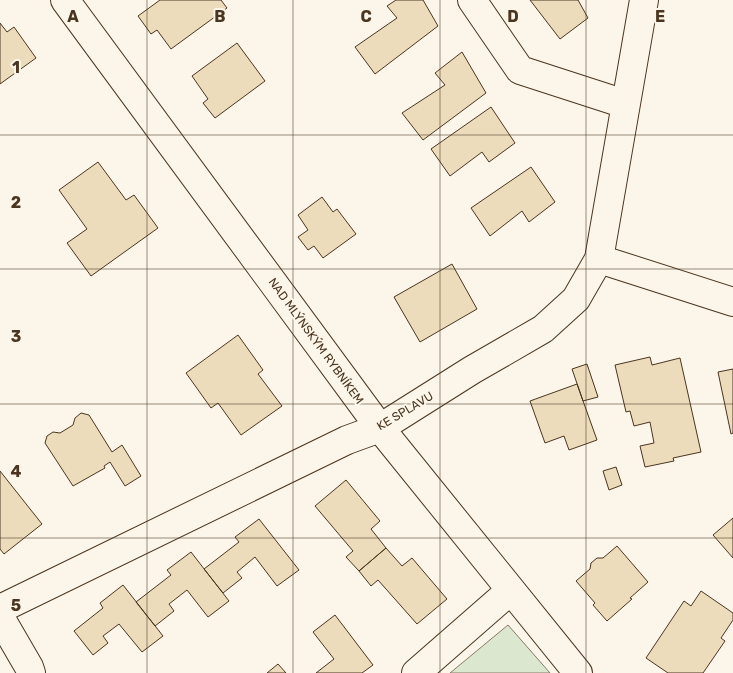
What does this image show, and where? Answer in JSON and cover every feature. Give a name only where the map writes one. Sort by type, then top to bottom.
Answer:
[{"type":"street","name":"NAD MLÝNSKÝM RYBNÍKEM","points":[[65,0],[380,428],[578,673]]},
{"type":"street","points":[[472,0],[520,70],[625,104]]},
{"type":"street","points":[[644,0],[599,259],[733,302]]},
{"type":"street","name":"KE SPLAVU","points":[[0,609],[347,440],[380,428],[472,370],[543,329],[576,298],[599,259]]},
{"type":"street","points":[[416,673],[511,590]]},
{"type":"street","points":[[0,617],[29,667],[30,673]]},
{"type":"green space","points":[[508,625],[550,673],[450,673]]},
{"type":"building","points":[[160,0],[221,0],[227,8],[171,49],[157,30],[151,34],[138,16]]},
{"type":"building","points":[[396,0],[423,0],[438,26],[375,74],[355,47],[397,18],[387,6]]},
{"type":"building","points":[[530,0],[578,0],[588,18],[560,39]]},
{"type":"building","points":[[0,23],[7,32],[14,27],[36,58],[0,84]]},
{"type":"building","points":[[237,43],[265,81],[215,118],[203,103],[208,99],[192,76]]},
{"type":"building","points":[[462,52],[486,93],[423,140],[402,113],[445,85],[435,73]]},
{"type":"building","points":[[491,107],[515,143],[489,162],[482,152],[450,176],[431,149]]},
{"type":"building","points":[[98,162],[126,200],[134,195],[158,228],[91,276],[67,243],[87,229],[59,190]]},
{"type":"building","points":[[531,167],[555,202],[529,222],[522,211],[490,236],[471,208]]},
{"type":"building","points":[[322,197],[333,212],[337,209],[356,234],[323,258],[314,246],[308,250],[298,237],[308,230],[298,215]]},
{"type":"building","points":[[452,264],[477,309],[420,342],[394,297]]},
{"type":"building","points":[[238,335],[263,370],[258,374],[282,406],[241,435],[218,403],[211,408],[186,373]]},
{"type":"building","points":[[650,357],[652,365],[680,358],[701,452],[673,458],[674,461],[645,467],[640,446],[654,443],[650,422],[634,426],[630,411],[626,412],[615,365]]},
{"type":"building","points":[[587,364],[598,397],[583,401],[572,369]]},
{"type":"building","points":[[733,369],[733,433],[731,434],[718,372]]},
{"type":"building","points":[[577,384],[597,440],[569,450],[564,436],[545,443],[530,401]]},
{"type":"building","points":[[81,413],[89,415],[112,452],[122,445],[141,476],[125,486],[110,462],[104,466],[105,468],[73,486],[45,443],[47,436],[53,432],[60,433],[73,425],[75,418]]},
{"type":"building","points":[[616,467],[622,485],[609,490],[603,471]]},
{"type":"building","points":[[0,471],[42,524],[4,554],[0,549]]},
{"type":"building","points":[[346,480],[380,521],[371,529],[386,548],[359,571],[346,557],[353,551],[315,506]]},
{"type":"building","points":[[733,518],[733,558],[713,535]]},
{"type":"building","points":[[259,519],[299,570],[277,586],[255,557],[237,572],[242,578],[223,593],[204,569],[239,542],[235,537]]},
{"type":"building","points":[[617,546],[648,582],[607,621],[593,605],[595,603],[576,581],[590,569],[591,563],[597,558],[603,558]]},
{"type":"building","points":[[386,548],[402,566],[412,558],[447,599],[417,624],[378,580],[371,586],[359,571]]},
{"type":"building","points":[[191,552],[229,601],[208,617],[187,590],[169,604],[174,611],[155,626],[136,602],[171,575],[167,570]]},
{"type":"building","points":[[123,585],[163,636],[142,652],[119,624],[103,636],[108,643],[93,655],[74,631],[103,608],[100,603]]},
{"type":"building","points":[[701,591],[733,613],[733,620],[721,638],[725,641],[703,673],[668,673],[646,658],[684,601],[691,606]]},
{"type":"building","points":[[335,615],[373,665],[362,673],[316,673],[334,659],[313,632]]},
{"type":"building","points":[[278,664],[286,673],[267,673]]}]
